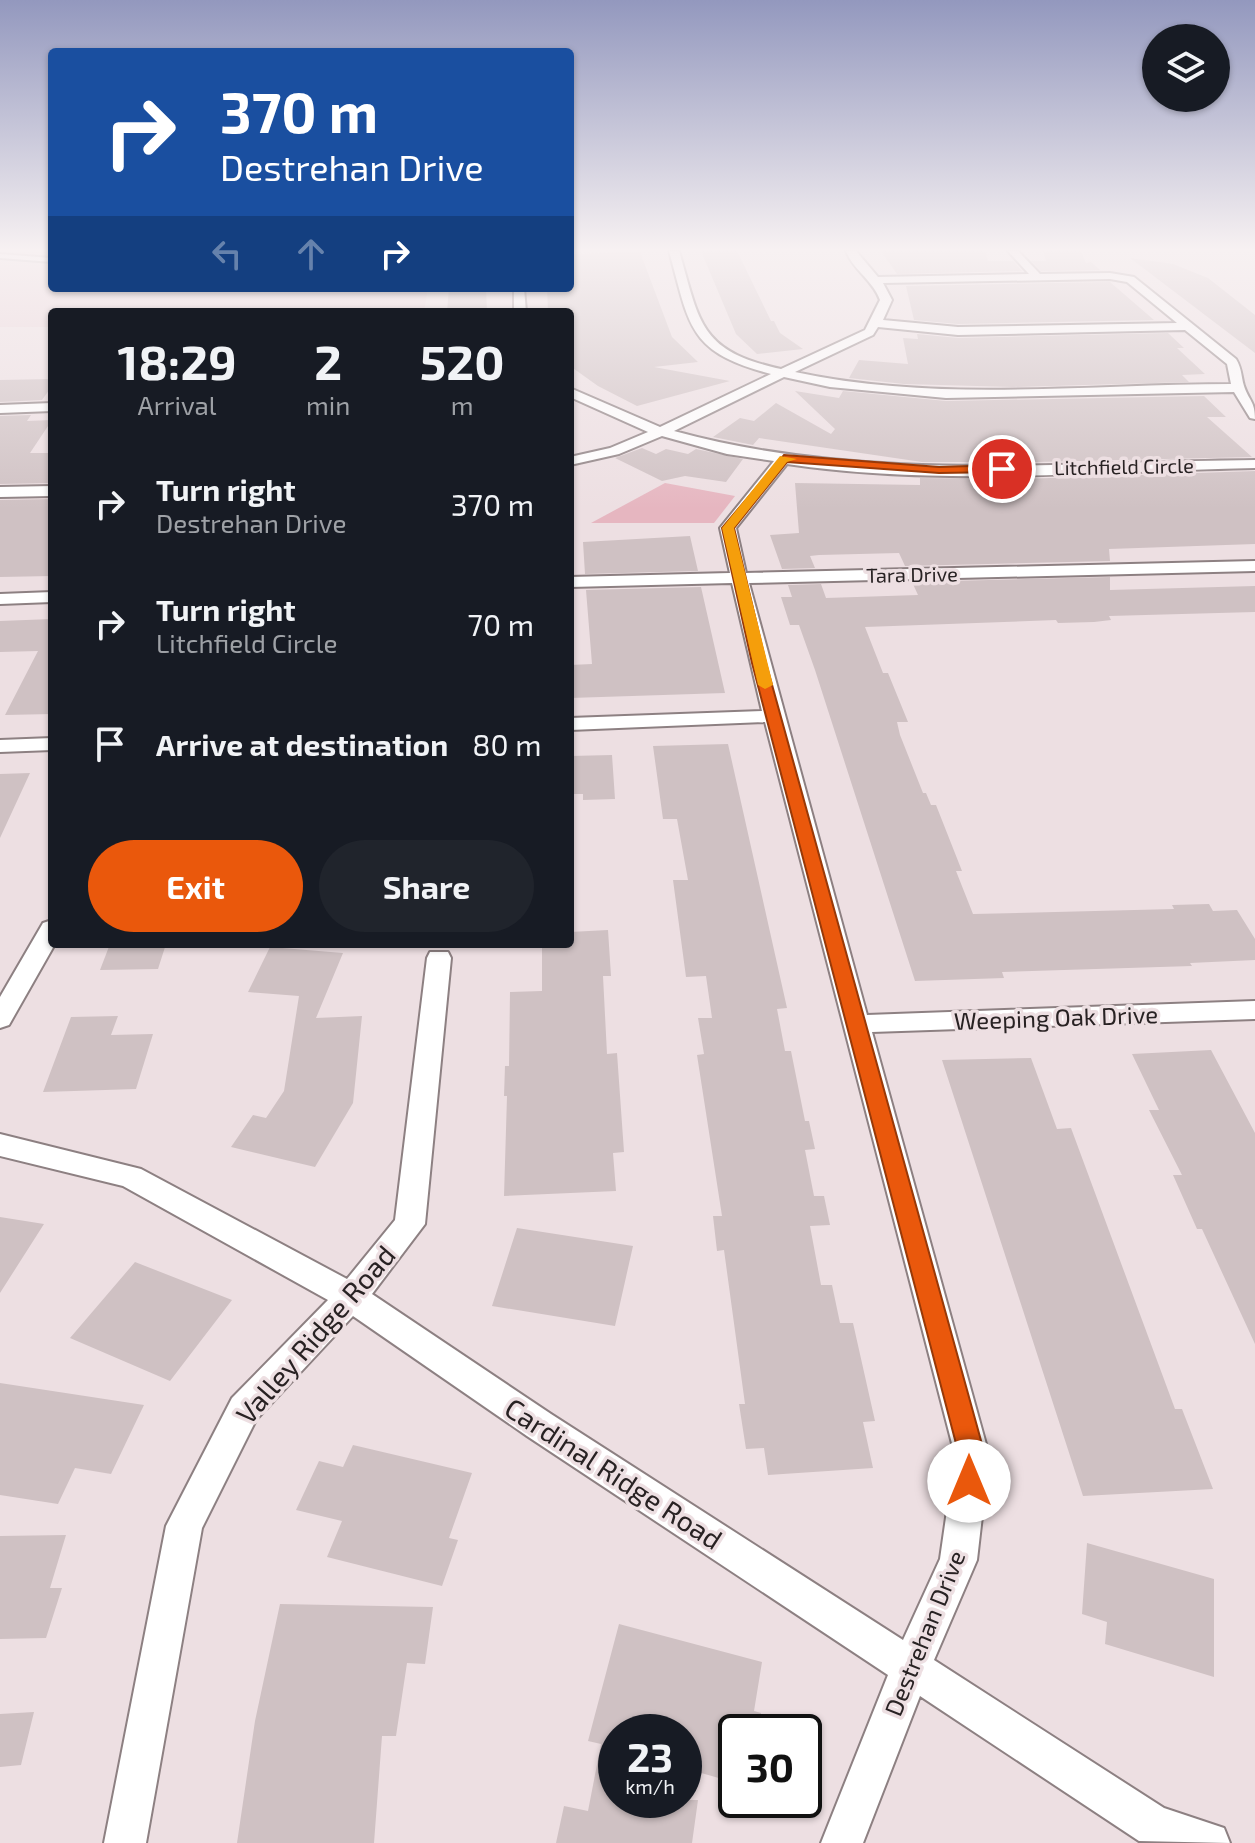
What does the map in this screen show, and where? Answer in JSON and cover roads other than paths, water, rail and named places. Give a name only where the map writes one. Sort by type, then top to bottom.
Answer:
[{"type":"street","points":[[704,337],[736,359],[783,374],[846,388],[921,394],[1238,388]]},
{"type":"street","points":[[574,460],[614,451],[660,432],[859,337]]},
{"type":"street","points":[[1202,337],[1235,366],[1238,388],[1255,415]]},
{"type":"street","name":"Litchfield Circle","points":[[574,394],[596,407],[660,432],[709,446],[784,458],[939,470],[1255,464]]},
{"type":"street","points":[[0,409],[48,407]]},
{"type":"street","name":"Destrehan Drive","points":[[784,458],[728,528],[774,716],[972,1455],[958,1560],[911,1667],[842,1843]]},
{"type":"street","points":[[0,492],[48,491]]},
{"type":"street","name":"Tara Drive","points":[[574,582],[1255,566]]},
{"type":"street","points":[[0,599],[48,597]]},
{"type":"street","points":[[574,724],[774,716]]},
{"type":"street","points":[[0,746],[48,744]]},
{"type":"street","points":[[0,1019],[48,935]]},
{"type":"street","name":"Valley Ridge Road","points":[[125,1843],[184,1526],[244,1409],[351,1297],[410,1224],[439,958]]},
{"type":"street","name":"Weeping Oak Drive","points":[[856,1024],[1255,1010]]},
{"type":"street","name":"Cardinal Ridge Road","points":[[0,1145],[131,1177],[351,1297],[539,1425],[1154,1826],[1209,1843]]}]
